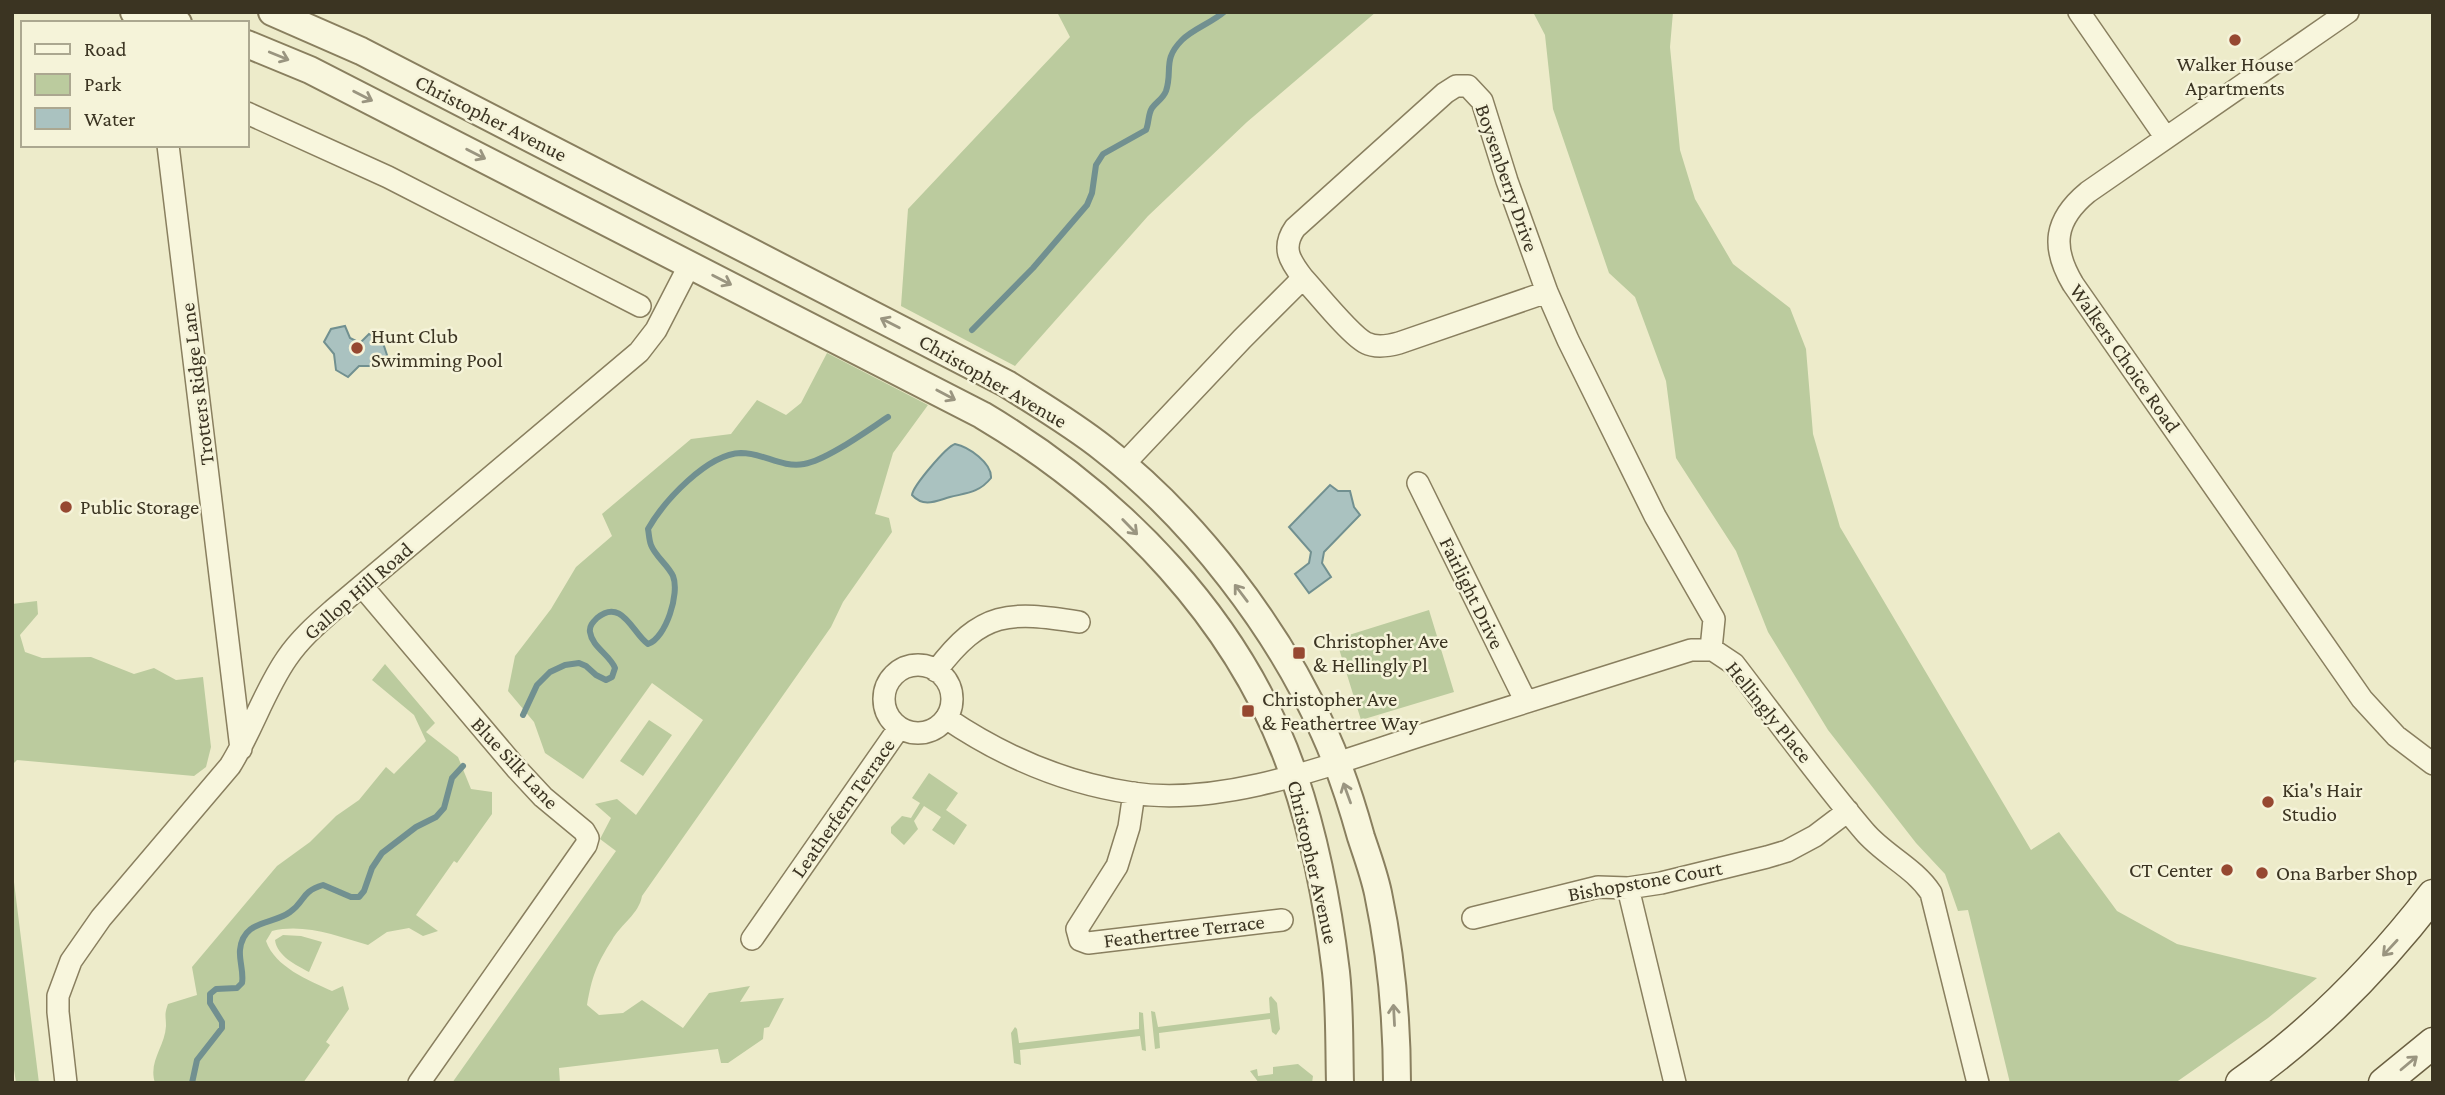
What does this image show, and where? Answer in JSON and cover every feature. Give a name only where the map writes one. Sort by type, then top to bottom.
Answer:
[{"type":"main road","points":[[2241,1083],[2303,1033],[2358,983],[2399,939],[2433,895]]},
{"type":"main road","points":[[2384,1083],[2433,1043]]},
{"type":"street","points":[[135,12],[170,21]]},
{"type":"street","name":"Christopher Avenue","points":[[272,12],[361,51],[975,366],[1061,418],[1123,465],[1216,559],[1251,606],[1297,677],[1324,732],[1377,891],[1392,980],[1397,1083]]},
{"type":"street","points":[[2079,12],[2166,138]]},
{"type":"street","name":"Walkers Choice Road","points":[[2348,12],[2088,192],[2073,205],[2064,221],[2058,241],[2063,267],[2362,699],[2406,745],[2433,764]]},
{"type":"street","name":"Christopher Avenue","points":[[248,44],[310,69],[982,415],[1028,442],[1076,478],[1125,521],[1187,588],[1226,638],[1259,696],[1294,776],[1317,858],[1332,940],[1337,976],[1339,1083]]},
{"type":"street","name":"Boysenberry Drive","points":[[1303,278],[1290,262],[1287,252],[1287,243],[1295,228],[1445,93],[1462,85],[1473,90],[1482,100],[1507,181],[1547,292],[1655,516],[1711,611],[1715,627],[1711,649]]},
{"type":"street","points":[[248,113],[388,177],[640,306]]},
{"type":"street","name":"Trotters Ridge Lane","points":[[168,147],[242,748]]},
{"type":"street","name":"Gallop Hill Road","points":[[66,1083],[58,996],[71,961],[101,918],[220,779],[242,748],[274,679],[287,658],[315,625],[639,352],[660,323],[690,264]]},
{"type":"street","points":[[1123,465],[1303,278],[1359,338],[1373,345],[1383,346],[1399,343],[1547,292]]},
{"type":"street","name":"Fairlight Drive","points":[[1418,483],[1526,702]]},
{"type":"street","name":"Blue Silk Lane","points":[[362,586],[516,768],[542,797],[584,831],[587,840],[419,1083]]},
{"type":"street","points":[[899,728],[918,734],[938,728],[952,703],[946,680],[936,671],[962,640],[981,626],[992,621],[1027,615],[1079,622]]},
{"type":"street","name":"Hellingly Place","points":[[946,718],[1000,751],[1040,768],[1090,784],[1134,793],[1223,791],[1294,776],[1691,650],[1711,649],[1734,664],[1877,846],[1916,874],[1931,893],[1978,1083]]},
{"type":"street","name":"Leatherfern Terrace","points":[[752,939],[899,728],[888,716],[884,704],[888,683],[900,670],[913,666],[927,666],[936,671]]},
{"type":"street","name":"Feathertree Terrace","points":[[1134,793],[1123,851],[1109,882],[1078,927],[1076,932],[1080,940],[1088,943],[1282,919]]},
{"type":"street","name":"Bishopstone Court","points":[[1473,918],[1598,887],[1628,888],[1787,851],[1815,836],[1848,811]]},
{"type":"street","points":[[1628,888],[1675,1083]]},
{"type":"green space","points":[[1057,12],[1376,12],[1247,122],[1148,216],[1015,366],[901,306],[908,209],[1070,37]]},
{"type":"green space","points":[[1533,12],[1673,12],[1670,47],[1680,150],[1695,199],[1733,264],[1790,308],[1806,349],[1813,434],[1840,527],[2031,850],[2059,832],[2117,911],[2177,944],[2317,978],[2268,1018],[2175,1083],[2010,1083],[1968,910],[1958,911],[1945,874],[1916,843],[1828,730],[1768,632],[1736,551],[1676,458],[1666,381],[1635,297],[1609,273],[1553,109],[1545,35]]},
{"type":"green space","points":[[827,353],[928,405],[893,453],[875,514],[889,518],[892,532],[843,602],[831,627],[642,896],[634,914],[612,940],[595,971],[587,1005],[599,1015],[623,1013],[642,1000],[683,1028],[709,993],[750,986],[740,1002],[784,998],[769,1027],[764,1028],[763,1039],[728,1063],[721,1063],[718,1049],[559,1068],[560,1083],[452,1083],[616,851],[600,839],[611,818],[595,804],[617,799],[636,815],[703,720],[652,683],[583,779],[545,753],[534,722],[508,691],[515,656],[551,609],[576,567],[612,536],[602,514],[691,439],[731,434],[757,400],[786,415],[801,403]]},
{"type":"green space","points":[[37,601],[38,614],[20,635],[25,652],[42,658],[91,657],[134,674],[154,668],[176,680],[203,677],[211,747],[206,767],[194,776],[17,760],[12,765],[12,604]]},
{"type":"green space","points":[[1429,610],[1454,692],[1361,720],[1336,639]]},
{"type":"green space","points":[[385,664],[435,723],[426,732],[458,757],[471,789],[492,792],[492,814],[457,863],[454,861],[416,915],[438,931],[423,936],[409,928],[387,932],[368,945],[308,930],[272,931],[266,941],[277,958],[293,972],[332,991],[343,986],[349,1009],[326,1042],[330,1045],[303,1083],[155,1083],[155,1061],[165,1034],[168,1004],[197,995],[192,967],[277,866],[359,800],[386,767],[394,774],[426,741],[414,715],[372,680]]},
{"type":"green space","points":[[649,720],[672,735],[643,776],[620,761]]},
{"type":"green space","points":[[929,773],[958,793],[946,810],[967,825],[954,845],[932,830],[941,817],[924,806],[914,821],[918,829],[904,845],[891,833],[891,827],[902,816],[911,818],[920,803],[912,798]]},
{"type":"green space","points":[[12,866],[39,1083],[16,1083],[12,1056]]},
{"type":"green space","points":[[283,935],[301,936],[322,942],[309,972],[279,951],[275,940]]},
{"type":"green space","points":[[1271,996],[1277,1003],[1280,1029],[1276,1035],[1272,1032],[1270,1019],[1159,1033],[1160,1048],[1155,1049],[1151,1011],[1155,1012],[1158,1027],[1270,1013]]},
{"type":"green space","points":[[1139,1012],[1143,1013],[1146,1051],[1142,1050],[1140,1036],[1020,1050],[1021,1065],[1014,1063],[1011,1033],[1015,1027],[1019,1043],[1139,1029]]},
{"type":"green space","points":[[1298,1064],[1313,1076],[1312,1083],[1259,1083],[1250,1071],[1257,1069],[1258,1076],[1273,1074],[1273,1067]]},
{"type":"water","name":"Hunt Club Swimming Pool","points":[[345,326],[350,338],[360,343],[369,334],[382,340],[387,355],[380,366],[359,366],[348,377],[336,370],[334,354],[324,342],[331,329]]},
{"type":"water","points":[[955,444],[967,448],[984,461],[991,478],[982,487],[967,493],[930,502],[917,499],[912,495],[918,484],[938,459]]},
{"type":"water","points":[[1330,485],[1338,491],[1350,491],[1354,507],[1360,515],[1324,552],[1322,563],[1331,577],[1309,593],[1295,574],[1309,563],[1311,552],[1289,527]]},
{"type":"waterway","points":[[972,330],[1033,268],[1087,205],[1092,193],[1096,165],[1103,154],[1146,130],[1151,110],[1166,91],[1170,59],[1176,47],[1186,36],[1224,12]]},
{"type":"waterway","points":[[523,715],[537,685],[550,672],[565,665],[579,663],[606,680],[612,677],[615,668],[591,637],[590,628],[597,618],[606,613],[620,614],[648,644],[655,640],[670,614],[675,584],[671,572],[653,549],[648,529],[675,493],[701,470],[728,455],[741,453],[788,464],[804,464],[824,457],[888,417]]},
{"type":"waterway","points":[[192,1083],[197,1060],[222,1028],[222,1022],[210,1003],[210,994],[216,989],[237,988],[242,983],[240,950],[247,933],[260,924],[290,912],[310,891],[323,885],[351,897],[359,897],[382,853],[416,827],[436,817],[444,808],[452,778],[463,766]]},
{"type":"place","name":"Walker House Apartments","points":[[2235,40]]},
{"type":"place","name":"Hunt Club Swimming Pool","points":[[357,348]]},
{"type":"place","name":"Public Storage","points":[[66,507]]},
{"type":"place","name":"Christopher Ave & Hellingly Pl","points":[[1299,653]]},
{"type":"place","name":"Christopher Ave & Feathertree Way","points":[[1248,711]]},
{"type":"place","name":"Kia's Hair Studio","points":[[2268,802]]},
{"type":"place","name":"CT Center","points":[[2227,870]]},
{"type":"place","name":"Ona Barber Shop","points":[[2262,873]]}]
